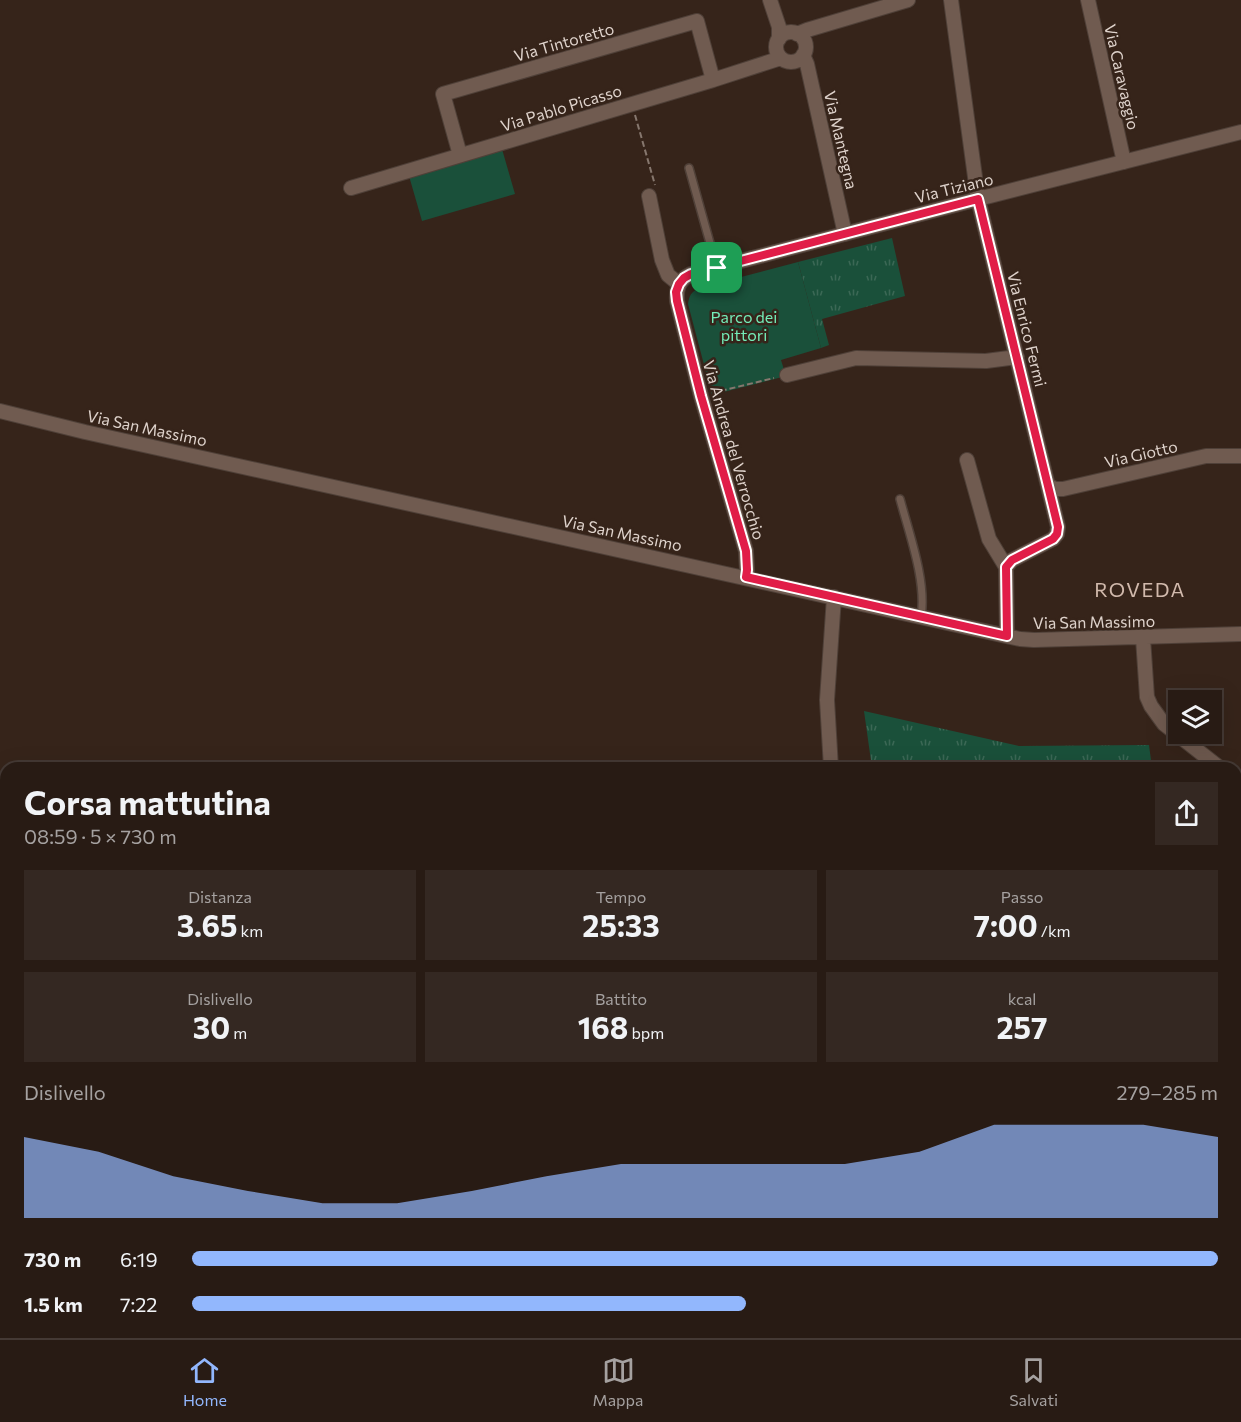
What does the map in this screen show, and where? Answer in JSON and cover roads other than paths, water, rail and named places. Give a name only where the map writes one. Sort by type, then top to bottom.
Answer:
[{"type":"street","points":[[771,0],[779,27],[776,51],[788,62],[800,58],[805,51],[805,43],[797,34]]},
{"type":"street","points":[[778,39],[789,33],[797,34],[908,0]]},
{"type":"street","name":"Via Enrico Fermi","points":[[951,0],[978,199],[1058,527],[1053,539],[1012,560],[1006,567]]},
{"type":"street","name":"Via Caravaggio","points":[[1088,0],[1124,162]]},
{"type":"street","name":"Via Tintoretto","points":[[460,155],[443,94],[697,21],[713,80]]},
{"type":"street","name":"Via Mantegna","points":[[803,55],[807,64],[845,234]]},
{"type":"street","name":"Via Pablo Picasso","points":[[351,188],[781,58]]},
{"type":"street","name":"Via Tiziano","points":[[679,284],[691,274],[1241,132]]},
{"type":"street","points":[[649,196],[662,260],[668,275],[679,284]]},
{"type":"street","name":"Via Andrea del Verrocchio","points":[[679,284],[676,292],[677,301],[701,396],[746,551],[746,577]]},
{"type":"street","points":[[787,375],[856,357],[986,361],[1017,357]]},
{"type":"street","name":"Via San Massimo","points":[[0,411],[85,432],[1007,636],[1034,640],[1241,634]]},
{"type":"street","name":"Via Giotto","points":[[1049,486],[1063,489],[1206,456],[1241,456]]},
{"type":"street","points":[[967,460],[989,539],[1006,567],[1007,636]]},
{"type":"street","points":[[831,762],[827,700],[834,597]]},
{"type":"street","points":[[1117,638],[1137,649],[1144,665]]},
{"type":"street","points":[[1143,638],[1146,697],[1164,724],[1212,762]]},
{"type":"lane","points":[[688,168],[717,268]]},
{"type":"lane","points":[[900,499],[922,582],[921,616]]},
{"type":"district","name":"ROVEDA","points":[[1140,590]]},
{"type":"park label","name":"Parco dei pittori","points":[[744,326]]}]
